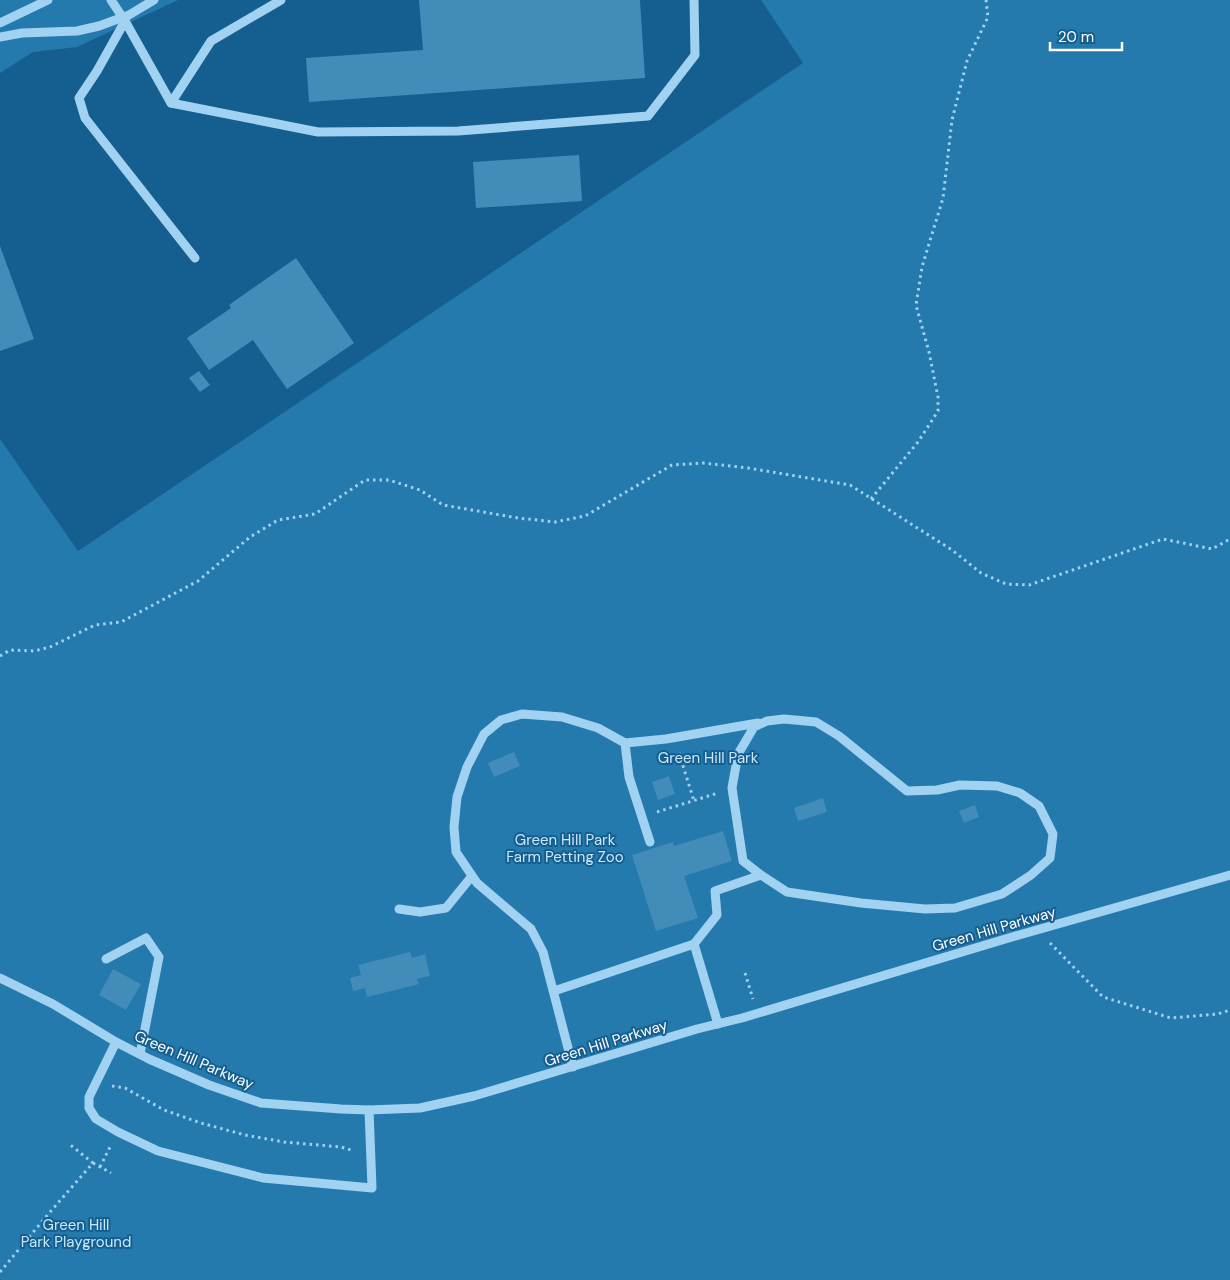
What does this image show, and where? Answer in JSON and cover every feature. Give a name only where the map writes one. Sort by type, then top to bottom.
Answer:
[{"type":"street","points":[[0,23],[48,0]]},
{"type":"street","points":[[111,0],[124,19],[171,103],[318,132],[458,131],[648,116],[695,54],[694,0]]},
{"type":"street","points":[[0,37],[22,33],[77,31],[99,26],[124,19],[154,0]]},
{"type":"street","points":[[171,103],[211,41],[281,0]]},
{"type":"street","points":[[124,19],[97,70],[79,98],[83,112],[85,118],[195,258]]},
{"type":"street","points":[[573,1067],[543,952],[531,929],[477,883],[456,852],[454,827],[457,797],[467,767],[484,734],[501,720],[522,714],[562,717],[598,728],[625,743],[674,738],[766,722],[784,719],[816,722],[839,736],[907,791],[936,790],[960,786],[997,786],[1020,794],[1039,806],[1053,834],[1050,858],[1031,875],[1002,894],[955,908],[925,909],[853,902],[787,892],[743,861],[732,788],[738,754],[754,727],[766,722]]},
{"type":"street","points":[[625,743],[629,777],[650,842]]},
{"type":"street","points":[[554,991],[694,944],[717,915],[715,890],[761,874]]},
{"type":"street","name":"Green Hill Parkway","points":[[0,978],[53,1004],[116,1042],[140,1054],[209,1085],[261,1103],[369,1110],[420,1108],[474,1096],[758,1014],[1012,937],[1230,875]]},
{"type":"street","points":[[399,909],[420,912],[446,908],[472,876]]},
{"type":"street","points":[[106,959],[146,938],[159,957],[140,1054]]},
{"type":"street","points":[[694,944],[718,1024]]},
{"type":"street","points":[[116,1042],[89,1097],[89,1108],[96,1119],[158,1151],[263,1178],[372,1188],[369,1110]]},
{"type":"path","points":[[871,499],[918,442],[938,410],[938,397],[916,305],[922,267],[943,198],[952,120],[967,62],[988,17],[986,0]]},
{"type":"path","points":[[0,656],[10,650],[34,651],[42,649],[95,625],[121,622],[198,581],[257,532],[278,520],[315,514],[365,480],[389,480],[405,485],[420,490],[443,505],[555,522],[585,516],[672,466],[703,463],[748,468],[850,485],[952,550],[980,573],[1006,584],[1029,586],[1163,539],[1212,549],[1230,539]]},
{"type":"path","points":[[674,738],[694,800]]},
{"type":"path","points":[[642,817],[732,788]]},
{"type":"path","points":[[1049,943],[1103,997],[1171,1018],[1218,1014],[1230,1010]]},
{"type":"path","points":[[745,973],[758,1014]]},
{"type":"path","points":[[110,1085],[125,1088],[164,1110],[201,1123],[245,1135],[284,1142],[341,1147],[354,1150]]},
{"type":"path","points":[[100,1167],[118,1132]]},
{"type":"path","points":[[68,1143],[93,1163],[111,1173]]},
{"type":"path","points":[[0,1272],[93,1163]]},
{"type":"green space","points":[[0,0],[178,0],[77,47],[33,52],[0,73]]},
{"type":"green space","name":"Green Hill Park","points":[[761,0],[1230,0],[1230,1280],[0,1280],[0,439],[78,551],[803,63]]},
{"type":"building","points":[[419,0],[640,0],[645,78],[309,102],[306,58],[423,50]]},
{"type":"building","points":[[579,155],[582,201],[476,208],[473,162]]},
{"type":"building","points":[[0,246],[34,339],[0,351]]},
{"type":"building","points":[[296,258],[354,343],[287,389],[253,340],[209,370],[187,338],[231,308],[229,305]]},
{"type":"building","points":[[199,371],[210,385],[200,392],[189,378]]},
{"type":"building","points":[[514,752],[520,766],[494,777],[488,763]]},
{"type":"building","points":[[669,776],[675,794],[658,800],[652,782]]},
{"type":"building","points":[[823,798],[827,812],[798,821],[794,808]]},
{"type":"building","points":[[975,805],[979,817],[964,823],[959,811]]},
{"type":"building","points":[[723,831],[732,861],[684,876],[698,918],[656,931],[632,855],[673,842],[674,846]]},
{"type":"building","points":[[410,952],[412,958],[425,954],[430,976],[417,979],[419,984],[367,997],[365,988],[353,991],[350,978],[361,975],[358,965]]},
{"type":"building","points":[[113,969],[141,984],[126,1010],[99,995]]},
{"type":"park label","name":"Green Hill Park Farm Petting Zoo","points":[[565,848]]},
{"type":"park label","name":"Green Hill Park Playground","points":[[76,1234]]}]
